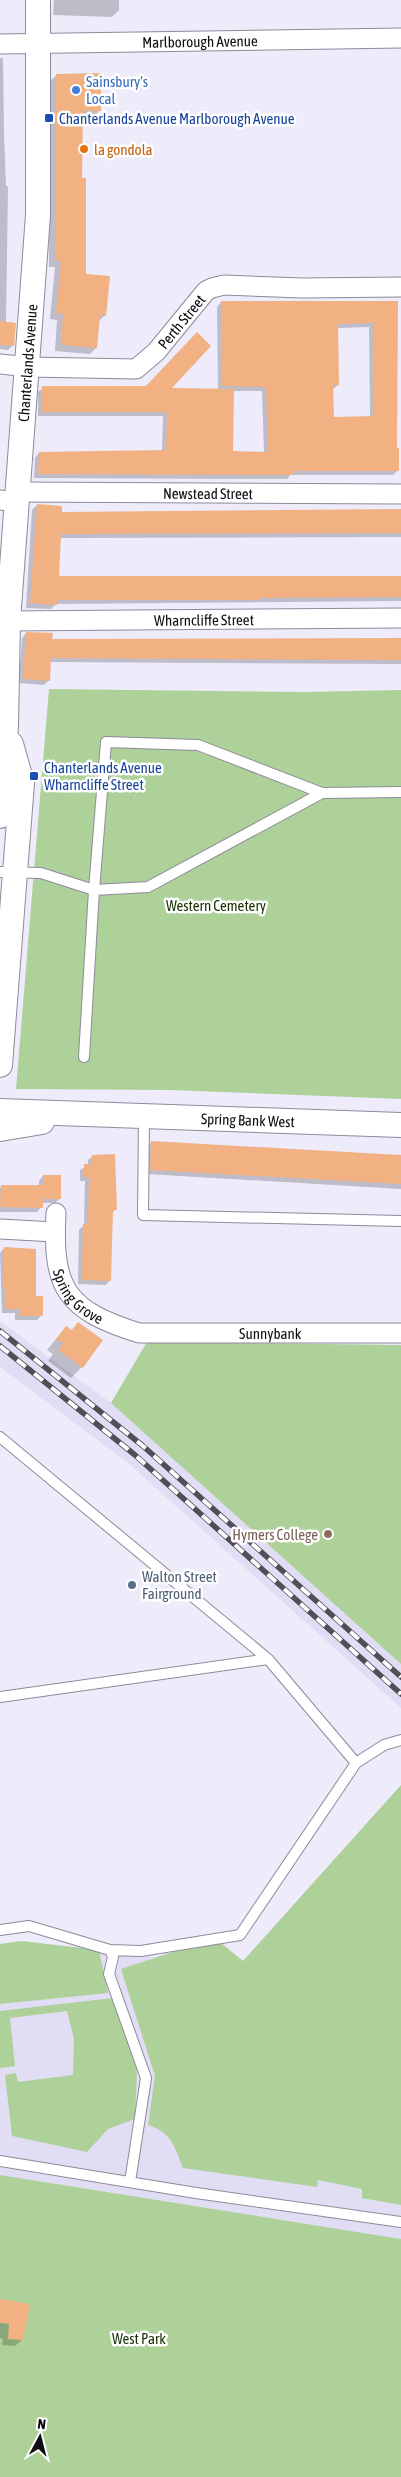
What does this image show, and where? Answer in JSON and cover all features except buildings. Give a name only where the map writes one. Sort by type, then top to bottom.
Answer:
[{"type":"street","name":"Chanterlands Avenue","points":[[0,816],[6,725],[11,498],[28,367],[38,215],[38,0]]},
{"type":"street","name":"Marlborough Avenue","points":[[0,44],[38,45],[401,38]]},
{"type":"street","name":"Perth Street","points":[[0,364],[28,367],[136,369],[156,352],[206,291],[212,288],[224,286],[302,288],[401,287]]},
{"type":"street","name":"Newstead Street","points":[[11,498],[401,494]]},
{"type":"street","name":"Wharncliffe Street","points":[[8,621],[401,618]]},
{"type":"street","name":"Chanterlands Avenue","points":[[0,1065],[7,872],[22,783],[6,725]]},
{"type":"street","name":"Spring Bank West","points":[[0,1110],[401,1125]]},
{"type":"street","name":"Spring Bank West","points":[[0,1129],[93,1114]]},
{"type":"street","name":"Spring Grove","points":[[56,1213],[56,1264],[64,1287],[85,1310],[114,1325],[139,1333]]},
{"type":"street","points":[[0,1229],[55,1232]]},
{"type":"street","name":"Sunnybank","points":[[139,1333],[401,1333]]},
{"type":"lane","points":[[84,1057],[94,890],[106,742],[198,745],[322,793],[401,792]]},
{"type":"lane","points":[[7,872],[41,873],[94,890],[148,887],[322,793]]},
{"type":"lane","points":[[144,1115],[143,1215],[401,1221]]},
{"type":"lane","points":[[0,1437],[268,1659],[356,1763]]},
{"type":"lane","points":[[0,1697],[268,1659]]},
{"type":"lane","points":[[0,1930],[29,1926],[110,1950],[141,1950],[240,1935],[356,1763],[384,1745],[401,1740]]},
{"type":"lane","points":[[110,1950],[113,1957],[109,1974],[146,2078],[130,2182]]},
{"type":"lane","points":[[0,2161],[401,2222]]},
{"type":"shaded area","name":"Hymers College","points":[[0,1321],[111,1403],[147,1342],[401,1345],[401,1708],[128,1463],[0,1367]]},
{"type":"shaded area","points":[[215,1938],[401,2104],[401,2239],[0,2175],[0,1944],[21,1941],[156,1957]]},
{"type":"green space","name":"Western Cemetery","points":[[49,689],[305,692],[401,690],[401,1099],[170,1090],[16,1089]]},
{"type":"green space","name":"Hymers College","points":[[147,1342],[401,1345],[401,1664],[111,1403]]},
{"type":"green space","points":[[401,1785],[401,2205],[362,2198],[362,2189],[318,2180],[317,2187],[183,2168],[167,2136],[148,2125],[155,2076],[121,1969],[215,1938],[243,1961]]},
{"type":"green space","points":[[21,1941],[99,1950],[108,1993],[0,2004],[0,1944]]},
{"type":"green space","points":[[113,1998],[137,2070],[135,2119],[108,2129],[87,2152],[12,2136],[5,2075],[16,2073],[18,2082],[73,2075],[74,2039],[67,2011],[10,2018],[15,2066],[0,2068],[0,2011]]},
{"type":"green space","name":"West Park","points":[[0,2175],[401,2239],[401,2477],[0,2477]]},
{"type":"railway","points":[[0,1331],[143,1446],[401,1677]]},
{"type":"railway","points":[[0,1346],[135,1455],[401,1694]]},
{"type":"place","name":"Sainsbury's Local","points":[[76,90]]},
{"type":"place","name":"Chanterlands Avenue Marlborough Avenue","points":[[49,118]]},
{"type":"place","name":"la gondola","points":[[84,149]]},
{"type":"place","name":"Chanterlands Avenue Wharncliffe Street","points":[[34,776]]},
{"type":"place","name":"Hymers College","points":[[328,1534]]},
{"type":"place","name":"Walton Street Fairground","points":[[132,1585]]}]
